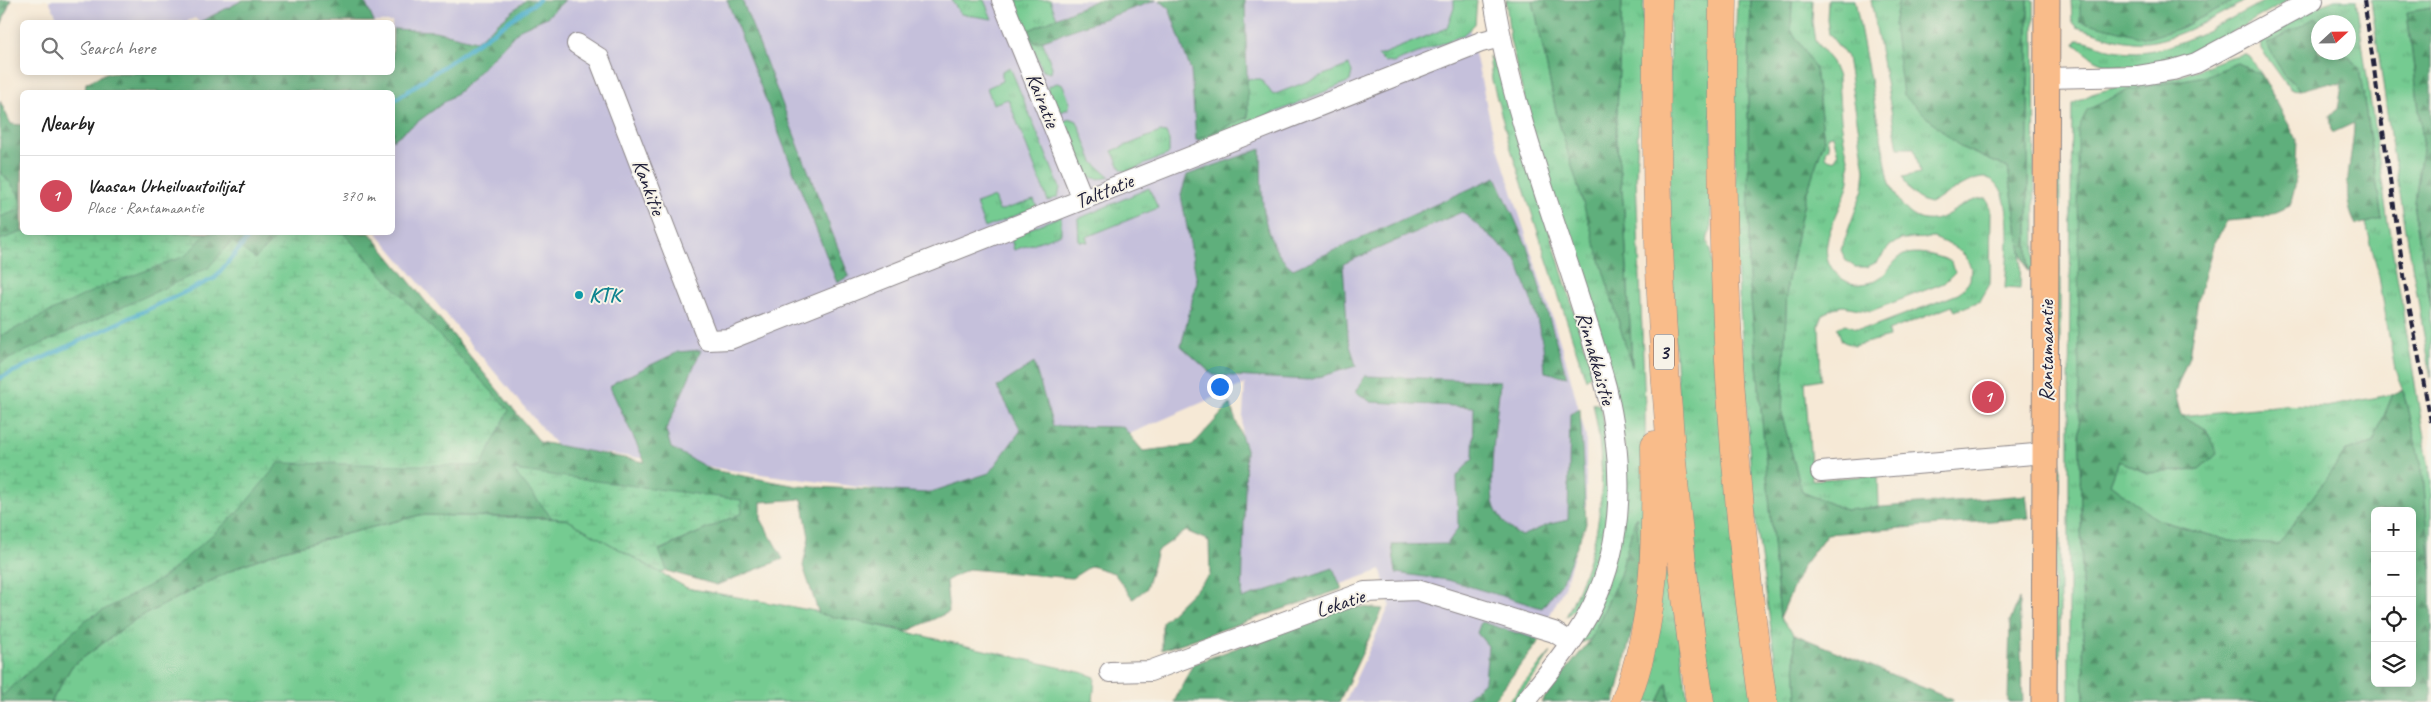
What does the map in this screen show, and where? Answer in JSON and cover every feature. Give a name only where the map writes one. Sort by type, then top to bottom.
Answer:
[{"type":"highway","name":"3","points":[[1658,0],[1656,69],[1659,227],[1666,400],[1700,702]]},
{"type":"highway","points":[[1723,0],[1721,80],[1724,297],[1736,476],[1763,702]]},
{"type":"highway","points":[[1625,702],[1644,641],[1653,590],[1656,524],[1655,436],[1666,400]]},
{"type":"main road","name":"Rantamaantie","points":[[2044,702],[2046,0]]},
{"type":"street","name":"Kairatie","points":[[1002,0],[1083,199]]},
{"type":"street","name":"Rinnakkaistie","points":[[1494,0],[1500,37],[1521,119],[1600,367],[1614,419],[1617,446],[1618,510],[1613,545],[1602,584],[1596,599],[1570,642],[1525,702]]},
{"type":"street","points":[[2046,78],[2137,76],[2173,70],[2196,63],[2313,0]]},
{"type":"street","name":"Talttatie","points":[[708,340],[730,339],[1481,42],[1500,37]]},
{"type":"street","name":"Kankitie","points":[[577,44],[599,58],[708,340]]},
{"type":"street","points":[[1821,472],[2046,453]]},
{"type":"street","name":"Lekatie","points":[[1110,672],[1150,671],[1365,592],[1417,590],[1554,632],[1570,642]]},
{"type":"shaded area","points":[[49,0],[1463,0],[1491,125],[1567,364],[1586,437],[1586,517],[1564,588],[1531,651],[1489,702],[1345,702],[1390,605],[1381,570],[1229,624],[1245,384],[972,502],[558,447],[379,235],[395,235],[395,90],[392,90],[392,75],[395,75],[395,20],[197,20],[195,18],[190,20],[58,20]]},
{"type":"green space","points":[[0,0],[11,0],[0,28]]},
{"type":"green space","points":[[243,0],[364,0],[373,20],[204,20]]},
{"type":"green space","points":[[526,0],[565,0],[547,17],[520,29],[462,89],[395,139],[395,90],[85,90],[86,83],[102,75],[395,75],[395,29],[435,31],[476,41]]},
{"type":"green space","points":[[727,0],[742,0],[849,276],[837,283]]},
{"type":"green space","points":[[951,0],[984,0],[992,19],[961,14]]},
{"type":"green space","points":[[1013,0],[1050,0],[1057,18],[1027,31],[1035,43],[1042,40],[1052,67],[1051,73],[1043,71]]},
{"type":"green space","points":[[1097,0],[1157,0],[1035,43],[1027,31]]},
{"type":"green space","points":[[1159,0],[1245,0],[1248,117],[1196,140],[1191,71],[1169,8]]},
{"type":"green space","points":[[1454,0],[1477,0],[1475,24],[1463,35],[1393,63],[1384,62],[1378,56],[1447,28],[1454,8]]},
{"type":"green space","points":[[1506,0],[1533,0],[1557,116],[1632,364],[1624,211],[1616,136],[1622,0],[1644,0],[1636,177],[1645,408],[1646,506],[1643,585],[1636,518],[1620,575],[1591,639],[1581,643],[1626,451],[1531,125],[1510,40]]},
{"type":"green space","points":[[1533,0],[1622,0],[1616,136],[1624,211],[1632,367],[1557,116]]},
{"type":"green space","points":[[1670,0],[1712,0],[1711,231],[1708,240],[1711,250],[1753,702],[1711,702],[1681,458],[1670,247],[1675,241],[1673,231],[1669,226]]},
{"type":"green space","points":[[1737,0],[1751,0],[1748,96],[1749,277],[1780,618],[1794,634],[1797,702],[1781,702],[1752,492],[1738,280],[1733,93]]},
{"type":"green space","points":[[1751,0],[1792,0],[1791,30],[1815,68],[1824,141],[1804,201],[1787,285],[1782,416],[1802,492],[1846,510],[2026,495],[2029,518],[1827,534],[1802,567],[1780,618],[1749,277],[1748,96]]},
{"type":"green space","points":[[1792,0],[1813,0],[1812,22],[1815,41],[1832,62],[1838,77],[1841,120],[1850,174],[1846,192],[1830,230],[1827,243],[1827,255],[1831,266],[1845,280],[1853,284],[1861,284],[1878,279],[1901,256],[1918,253],[1936,256],[1952,262],[1955,272],[1944,283],[1871,311],[1843,306],[1833,308],[1823,315],[1819,325],[1821,379],[1805,382],[1812,480],[1878,475],[1879,507],[1846,510],[1802,492],[1782,416],[1787,285],[1804,201],[1824,141],[1815,68],[1791,30]],"holes":[[[1833,135],[1838,154],[1835,159],[1830,160],[1826,157],[1826,151],[1829,148],[1827,136]]]},
{"type":"green space","points":[[1828,0],[1855,0],[1889,180],[1903,206],[1916,218],[1925,220],[1934,220],[1945,216],[1975,200],[1987,199],[1991,208],[1990,284],[1980,301],[1955,311],[1952,306],[1888,331],[1889,337],[1853,346],[1842,341],[1837,328],[1845,324],[1856,328],[1872,327],[1958,294],[1970,280],[1971,268],[1966,257],[1957,248],[1934,238],[1901,239],[1890,246],[1877,262],[1867,267],[1855,267],[1846,261],[1841,250],[1863,189],[1865,170],[1847,57],[1829,34],[1827,20]]},
{"type":"green space","points":[[1871,0],[1899,0],[1894,24],[1960,147],[2008,168],[2021,252],[2020,289],[2005,288],[2008,224],[2006,206],[2001,191],[1994,181],[1982,178],[1975,179],[1930,203],[1916,197],[1910,191],[1903,177],[1920,173],[1914,148],[1898,148]]},
{"type":"green space","points":[[1899,0],[2028,0],[2028,271],[2021,252],[2008,168],[1960,147],[1903,95],[1894,24]]},
{"type":"green space","points":[[2028,0],[2034,0],[2035,270],[2028,271]]},
{"type":"green space","points":[[2071,0],[2080,0],[2081,21],[2181,28],[2235,0],[2247,0],[2176,35],[2147,42],[2133,42],[2112,38],[2077,27],[2072,21]]},
{"type":"green space","points":[[2080,0],[2235,0],[2181,28],[2147,38],[2080,21]]},
{"type":"green space","points":[[2267,0],[2290,0],[2208,45],[2186,55],[2160,62],[2132,66],[2107,64],[2096,60],[2075,44],[2077,40],[2082,40],[2113,50],[2136,52],[2152,50],[2186,40]]},
{"type":"green space","points":[[2335,0],[2356,0],[2388,223],[2431,479],[2431,569],[2423,475],[2403,390],[2395,370],[2379,277],[2366,223],[2382,218],[2359,68],[2352,60],[2356,60],[2356,15],[2311,15],[2311,25],[2284,75],[2301,90],[2290,89],[2261,49],[2260,38],[2308,10]]},
{"type":"green space","points":[[2371,0],[2431,0],[2431,8],[2407,13],[2423,142],[2414,210],[2431,306],[2431,377],[2391,141]]},
{"type":"green space","points":[[2431,8],[2431,306],[2414,210],[2423,142],[2407,12]]},
{"type":"green space","points":[[2311,20],[2311,60],[2352,60],[2359,68],[2382,219],[2356,225],[2351,213],[2347,188],[2354,123],[2332,133],[2330,115],[2338,109],[2342,84],[2326,83],[2301,90],[2284,75],[2267,44]]},
{"type":"green space","points":[[2245,54],[2250,57],[2262,75],[2237,63],[2205,76],[2128,90],[2079,390],[2084,702],[2069,702],[2069,390],[2072,104],[2092,94],[2120,86],[2181,76],[2230,57]]},
{"type":"green space","points":[[1489,56],[1498,64],[1593,373],[1586,380],[1508,140],[1492,80]]},
{"type":"green space","points":[[2237,63],[2262,75],[2297,140],[2295,187],[2290,206],[2263,218],[2227,221],[2213,246],[2198,299],[2189,356],[2175,393],[2181,416],[2206,429],[2217,454],[2199,470],[2147,473],[2119,461],[2110,484],[2158,520],[2230,541],[2278,545],[2346,451],[2373,443],[2393,394],[2403,390],[2423,475],[2431,569],[2431,702],[2084,702],[2079,390],[2078,130],[2087,110],[2128,90],[2205,76]]},
{"type":"green space","points":[[1349,65],[1352,72],[1350,81],[1205,142],[1196,140],[1248,117],[1247,79],[1261,79],[1273,95]]},
{"type":"green space","points":[[1010,67],[1060,188],[1058,197],[1048,201],[1008,99],[993,104],[987,88],[1002,81],[1002,71]]},
{"type":"green space","points":[[1057,83],[1063,85],[1070,103],[1068,109],[1061,112],[1055,109],[1047,91],[1049,86]]},
{"type":"green space","points":[[0,101],[11,124],[20,125],[20,235],[372,235],[540,442],[645,462],[610,387],[615,382],[678,352],[701,350],[666,430],[671,448],[712,470],[797,486],[928,493],[989,473],[1021,430],[997,387],[1034,363],[1053,426],[1123,427],[1143,451],[1193,445],[1230,404],[1246,449],[1242,599],[1333,568],[1342,589],[1162,650],[1162,622],[1210,575],[1209,541],[1186,531],[1157,551],[1146,589],[1133,599],[1114,573],[1091,566],[1072,578],[968,569],[946,581],[949,612],[908,631],[819,614],[803,566],[809,537],[802,499],[761,502],[761,519],[783,559],[717,585],[667,571],[658,551],[742,513],[514,470],[552,518],[420,515],[283,550],[240,566],[136,619],[72,666],[51,702],[0,702]]},
{"type":"green space","points":[[2060,113],[2060,702],[2054,702],[2055,119]]},
{"type":"green space","points":[[1070,118],[1077,121],[1093,162],[1110,177],[1099,179],[1090,177],[1078,165],[1063,128],[1065,121]]},
{"type":"green space","points":[[1160,132],[1166,133],[1169,140],[1169,154],[1127,172],[1121,169],[1112,151]]},
{"type":"green space","points":[[1261,149],[1262,197],[1268,230],[1273,245],[1293,269],[1496,177],[1528,249],[1567,377],[1545,372],[1543,345],[1535,311],[1516,259],[1462,212],[1343,264],[1348,337],[1356,366],[1309,380],[1213,375],[1181,346],[1197,281],[1181,195],[1187,175]]},
{"type":"green space","points":[[0,171],[18,194],[20,210],[0,217]]},
{"type":"green space","points":[[1149,188],[1158,208],[1086,237],[1088,242],[1079,241],[1078,219]]},
{"type":"green space","points":[[994,197],[999,211],[1034,200],[1037,207],[985,228],[976,204]]},
{"type":"green space","points":[[1061,216],[1061,234],[1014,250],[1011,239],[1019,233]]},
{"type":"green space","points":[[20,233],[20,235],[205,235],[185,256],[97,289],[0,336],[0,240]]},
{"type":"green space","points":[[279,235],[345,235],[509,410],[481,466],[279,463],[237,513],[163,578],[87,619],[2,696],[0,687],[0,363],[208,268],[232,241],[255,259]]},
{"type":"green space","points":[[1365,376],[1500,381],[1493,446],[1493,497],[1495,508],[1500,517],[1509,528],[1521,536],[1550,524],[1568,520],[1570,414],[1580,409],[1586,524],[1562,582],[1542,608],[1448,580],[1396,573],[1392,545],[1447,544],[1458,528],[1457,476],[1473,458],[1474,407],[1371,402],[1356,392]]},
{"type":"green space","points":[[2393,394],[2373,443],[2346,451],[2278,546],[2230,541],[2158,520],[2110,484],[2119,461],[2147,473],[2199,470],[2217,454],[2206,429],[2181,416],[2283,405],[2326,407]]},
{"type":"green space","points":[[1593,403],[1600,405],[1605,428],[1608,456],[1607,517],[1602,548],[1594,576],[1582,599],[1566,617],[1588,563],[1599,513],[1601,461]]},
{"type":"green space","points":[[513,470],[741,500],[742,513],[659,550],[667,571],[661,573],[566,519],[552,518]]},
{"type":"green space","points":[[420,515],[566,519],[687,588],[815,611],[1084,673],[1095,677],[1093,702],[51,702],[72,666],[136,619],[240,566],[283,550]]},
{"type":"green space","points":[[1636,516],[1643,585],[1615,702],[1541,702],[1591,639],[1620,575]]},
{"type":"green space","points":[[1667,552],[1688,702],[1670,702],[1667,684],[1658,702],[1634,702]]},
{"type":"green space","points":[[2019,599],[2023,702],[2008,702],[2010,621]]},
{"type":"green space","points":[[1350,606],[1383,609],[1339,702],[1174,702],[1193,664]]},
{"type":"green space","points":[[1481,622],[1540,640],[1492,702],[1462,702],[1485,681],[1488,646],[1477,633]]},
{"type":"green space","points":[[1794,634],[1953,700],[1953,702],[1797,702]]},
{"type":"green space","points":[[1551,652],[1514,702],[1508,702]]},
{"type":"green space","points":[[1667,683],[1670,702],[1658,702]]},
{"type":"waterway","points":[[395,100],[539,0]]},
{"type":"waterway","points":[[0,378],[215,278],[251,235]]},
{"type":"railway","points":[[2364,0],[2406,289],[2431,422]]},
{"type":"place","name":"KTK","points":[[579,295]]},
{"type":"place","name":"Vaasan Urheiluautoilijat","points":[[1988,397]]}]
